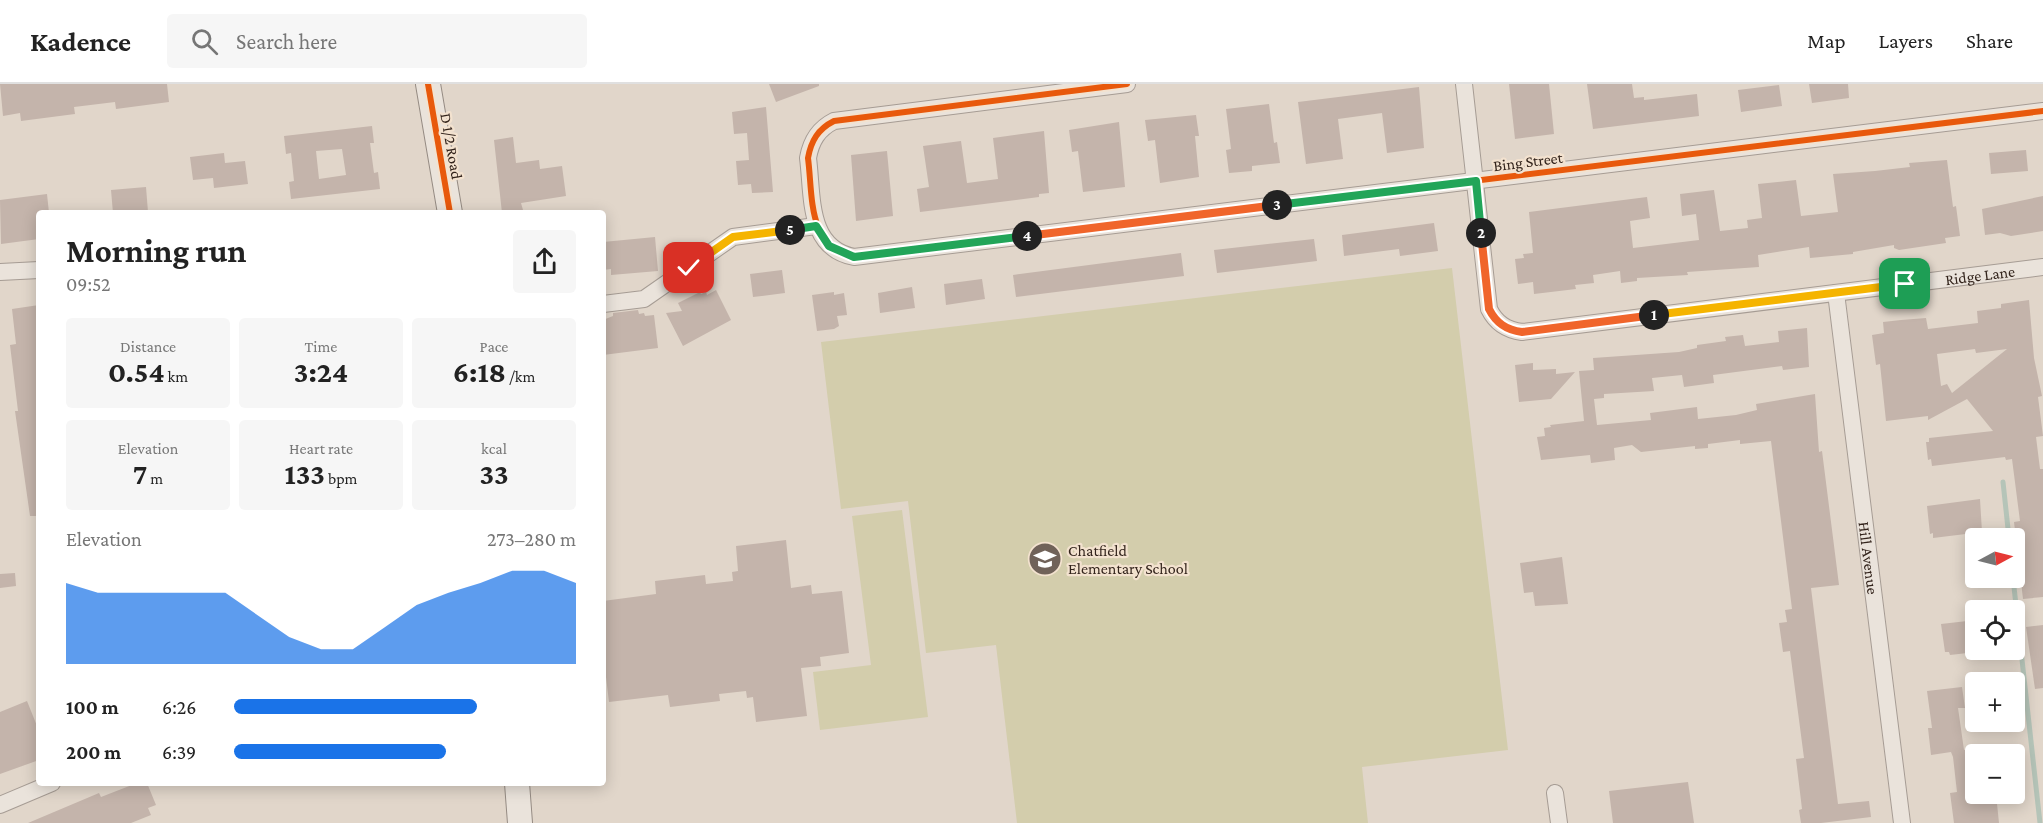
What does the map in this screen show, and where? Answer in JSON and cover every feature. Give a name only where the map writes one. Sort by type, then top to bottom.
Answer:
[{"type":"main road","name":"D 1/2 Road","points":[[428,84],[449,210]]},
{"type":"main road","points":[[517,786],[520,823]]},
{"type":"street","points":[[606,304],[644,298],[733,237],[816,226],[808,158],[810,148],[819,131],[834,121],[1127,84]]},
{"type":"street","points":[[1464,84],[1476,181]]},
{"type":"street","name":"Bing Street","points":[[816,226],[829,246],[854,257],[2043,111]]},
{"type":"street","name":"Ridge Lane","points":[[1476,181],[1487,299],[1493,317],[1506,328],[1522,332],[2043,267]]},
{"type":"street","points":[[0,273],[36,270]]},
{"type":"street","name":"Hill Avenue","points":[[1836,293],[1902,823]]},
{"type":"street","points":[[0,805],[45,786]]},
{"type":"street","points":[[1555,793],[1559,823]]},
{"type":"shaded area","name":"Chatfield Elementary School","points":[[1452,268],[1508,750],[1362,767],[1368,823],[1017,823],[996,645],[926,653],[908,501],[841,509],[821,342]]},
{"type":"shaded area","points":[[902,510],[928,717],[820,730],[813,672],[871,665],[852,516]]},
{"type":"building","points":[[0,84],[167,84],[169,102],[116,109],[115,102],[74,107],[75,114],[21,121],[20,113],[3,116]]},
{"type":"building","points":[[769,84],[819,84],[819,86],[776,102]]},
{"type":"building","points":[[1509,84],[1549,84],[1554,134],[1515,139]]},
{"type":"building","points":[[1587,84],[1632,84],[1634,98],[1644,97],[1644,100],[1697,94],[1699,116],[1593,129]]},
{"type":"building","points":[[1809,84],[1848,84],[1849,98],[1812,103]]},
{"type":"building","points":[[1779,85],[1782,106],[1741,112],[1738,90]]},
{"type":"building","points":[[1419,87],[1424,148],[1387,153],[1382,113],[1338,119],[1343,159],[1306,164],[1298,102]]},
{"type":"building","points":[[1269,104],[1274,143],[1277,142],[1280,163],[1252,166],[1252,171],[1229,173],[1226,150],[1231,149],[1226,109]]},
{"type":"building","points":[[766,107],[773,192],[752,193],[751,184],[738,185],[736,161],[749,160],[747,133],[734,134],[732,112]]},
{"type":"building","points":[[1196,115],[1199,136],[1195,136],[1199,177],[1160,183],[1155,140],[1148,141],[1145,120]]},
{"type":"building","points":[[1119,122],[1125,187],[1083,192],[1078,151],[1072,152],[1069,130]]},
{"type":"building","points":[[372,126],[374,143],[370,143],[374,173],[378,172],[380,189],[291,199],[289,182],[294,181],[291,153],[286,154],[284,136]],"holes":[[[342,149],[346,175],[319,179],[316,151]]]},
{"type":"building","points":[[1044,131],[1049,193],[1039,194],[1039,197],[920,212],[917,189],[929,187],[923,146],[961,141],[967,183],[998,179],[993,138]]},
{"type":"building","points":[[513,137],[516,163],[539,160],[540,169],[562,166],[566,196],[521,203],[523,210],[502,210],[494,140]]},
{"type":"building","points":[[2026,150],[2028,171],[1991,174],[1989,153]]},
{"type":"building","points":[[887,151],[893,216],[856,221],[851,155]]},
{"type":"building","points":[[224,153],[225,163],[245,161],[248,184],[214,188],[213,178],[193,180],[190,157]]},
{"type":"building","points":[[1947,160],[1953,207],[1956,206],[1960,236],[1945,238],[1946,243],[1899,250],[1894,248],[1894,245],[1853,252],[1853,254],[1810,258],[1809,247],[1758,255],[1759,267],[1687,272],[1688,275],[1637,278],[1637,281],[1621,283],[1620,271],[1593,275],[1594,283],[1575,285],[1576,289],[1534,294],[1533,282],[1518,284],[1515,259],[1524,258],[1523,254],[1533,253],[1529,212],[1647,197],[1650,218],[1630,221],[1633,248],[1699,240],[1696,214],[1682,216],[1680,194],[1714,190],[1720,231],[1748,228],[1747,220],[1762,218],[1758,184],[1796,180],[1801,216],[1838,212],[1833,174],[1910,167],[1909,163]]},
{"type":"building","points":[[146,187],[148,210],[113,210],[111,190]]},
{"type":"building","points":[[47,194],[49,210],[36,210],[36,239],[1,244],[0,200]]},
{"type":"building","points":[[2043,196],[2043,231],[2011,236],[2000,233],[1985,235],[1982,209]]},
{"type":"building","points":[[1434,223],[1438,251],[1400,256],[1399,249],[1344,256],[1342,235]]},
{"type":"building","points":[[655,237],[658,271],[611,275],[611,269],[606,270],[606,242]]},
{"type":"building","points":[[1314,239],[1317,261],[1217,273],[1214,250]]},
{"type":"building","points":[[1181,253],[1184,276],[1016,297],[1013,275]]},
{"type":"building","points":[[782,270],[785,293],[753,297],[750,274]]},
{"type":"building","points":[[982,279],[985,299],[946,305],[944,284]]},
{"type":"building","points":[[912,287],[915,308],[880,313],[878,293]]},
{"type":"building","points":[[716,290],[731,320],[683,346],[666,313],[682,311],[678,303],[700,292],[701,294],[706,292],[707,295]]},
{"type":"building","points":[[834,292],[834,295],[844,293],[847,315],[837,316],[839,326],[834,329],[817,331],[812,295]]},
{"type":"building","points":[[2029,300],[2034,358],[2042,396],[2038,397],[2043,436],[2036,437],[2040,469],[2043,469],[2043,597],[2023,599],[2025,528],[2015,528],[2014,522],[2020,521],[2012,459],[2006,460],[2005,457],[1932,466],[1931,459],[1928,460],[1926,442],[1929,442],[1929,438],[1993,431],[1967,399],[1928,420],[1928,416],[1886,421],[1880,364],[1876,365],[1872,335],[1884,333],[1883,322],[1926,318],[1928,329],[1978,323],[1977,311],[2001,308],[2001,304]],"holes":[[[1975,349],[1976,353],[2007,349],[1952,393],[1947,384],[1941,386],[1937,354]]]},
{"type":"building","points":[[36,305],[36,516],[30,516],[15,411],[18,411],[10,345],[16,344],[12,309]]},
{"type":"building","points":[[638,310],[639,314],[644,313],[645,316],[654,315],[658,348],[606,355],[606,319],[613,316],[613,313]]},
{"type":"building","points":[[1807,328],[1809,367],[1783,370],[1782,366],[1713,375],[1714,383],[1684,387],[1682,375],[1652,378],[1654,391],[1604,394],[1604,398],[1594,399],[1597,425],[1651,420],[1650,413],[1697,407],[1698,419],[1736,415],[1757,410],[1756,404],[1815,394],[1819,452],[1822,451],[1839,585],[1811,588],[1838,804],[1869,801],[1871,817],[1821,823],[1801,823],[1799,810],[1802,809],[1796,759],[1804,758],[1790,651],[1783,652],[1779,623],[1787,622],[1785,610],[1792,609],[1771,441],[1740,444],[1740,440],[1708,444],[1708,448],[1695,449],[1695,446],[1641,452],[1632,445],[1614,448],[1615,460],[1591,463],[1590,455],[1541,460],[1537,437],[1545,436],[1544,428],[1551,427],[1550,425],[1584,421],[1579,371],[1594,370],[1593,358],[1679,352],[1697,348],[1697,345],[1726,341],[1725,337],[1743,335],[1745,346],[1779,342],[1778,331]]},
{"type":"building","points":[[1533,363],[1533,370],[1556,369],[1556,374],[1575,372],[1551,399],[1519,402],[1515,365]]},
{"type":"building","points":[[1980,499],[1982,528],[1965,528],[1965,534],[1933,538],[1933,533],[1930,534],[1927,506]]},
{"type":"building","points":[[786,540],[791,588],[811,585],[812,594],[842,591],[849,653],[820,657],[821,666],[801,668],[807,716],[756,722],[753,697],[747,698],[746,691],[719,694],[720,701],[670,707],[668,695],[609,702],[606,677],[606,601],[656,594],[655,581],[705,575],[706,584],[733,581],[732,572],[738,571],[736,546]]},
{"type":"building","points":[[1562,557],[1568,604],[1535,606],[1533,592],[1524,593],[1520,563]]},
{"type":"building","points":[[15,573],[16,586],[0,588],[0,574]]},
{"type":"building","points":[[1965,621],[1965,653],[1950,655],[1949,652],[1945,652],[1941,624]]},
{"type":"building","points":[[2043,625],[2043,688],[2035,689],[2026,627]]},
{"type":"building","points":[[1962,687],[1965,708],[1958,708],[1965,750],[1965,804],[1997,804],[1999,823],[1954,823],[1950,793],[1957,792],[1953,757],[1951,752],[1931,755],[1928,728],[1932,728],[1927,691]]},
{"type":"building","points":[[27,701],[36,724],[36,761],[0,774],[0,712]]},
{"type":"building","points":[[1688,782],[1694,823],[1613,823],[1609,791]]},
{"type":"building","points":[[129,786],[148,786],[156,805],[148,808],[151,815],[131,823],[28,823],[99,793],[101,797]]},
{"type":"waterway","points":[[2003,482],[2008,528]]},
{"type":"waterway","points":[[2014,588],[2040,823]]},
{"type":"cycle path","points":[[428,84],[449,210]]},
{"type":"cycle path","points":[[1127,84],[834,121],[816,136],[808,158],[812,204],[820,232],[839,252],[854,257],[2043,111]]},
{"type":"place","name":"Chatfield Elementary School","points":[[1045,559]]},
{"type":"route","points":[[689,268],[733,237],[816,226],[823,241],[835,251],[854,257],[1476,181],[1489,309],[1499,323],[1514,331],[1522,332],[1905,284]]}]
